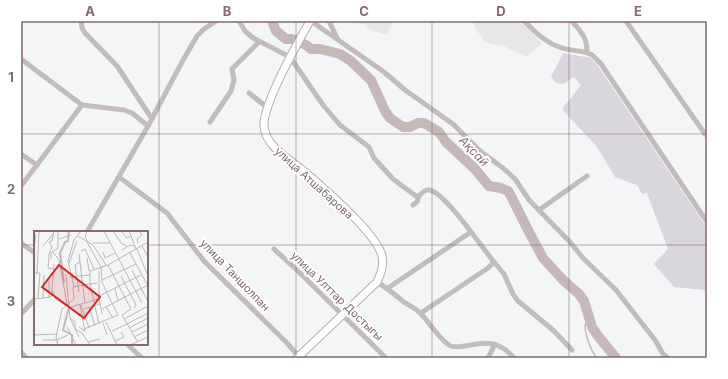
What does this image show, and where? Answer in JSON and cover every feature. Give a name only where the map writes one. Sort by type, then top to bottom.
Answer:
[{"type":"main road","name":"улица Атшабарова","points":[[310,21],[290,57],[268,108],[264,124],[265,132],[274,147],[330,194],[353,216],[379,247],[383,266],[377,282]]},
{"type":"main road","points":[[298,357],[377,282]]},
{"type":"street","points":[[81,21],[82,28],[85,33],[117,66],[152,119]]},
{"type":"street","points":[[87,231],[119,177],[182,62],[198,36],[204,29],[216,21]]},
{"type":"street","points":[[239,21],[245,31],[253,38],[290,57],[323,106],[340,125],[368,147],[374,158],[393,179],[412,194],[419,196]]},
{"type":"street","points":[[310,21],[384,72],[405,90],[453,124],[480,151],[515,179],[529,200],[538,210],[570,242],[583,258],[616,290],[663,354],[668,358]]},
{"type":"street","points":[[329,21],[337,39]]},
{"type":"street","points":[[524,21],[545,40],[559,47],[587,52],[593,55],[601,64],[707,222]]},
{"type":"street","points":[[572,21],[584,36],[587,43],[587,52]]},
{"type":"street","points":[[626,21],[705,134]]},
{"type":"street","points":[[210,122],[231,91],[234,80],[232,70],[259,42]]},
{"type":"street","points":[[21,59],[82,105],[124,110],[132,113],[148,126]]},
{"type":"street","points":[[249,92],[268,108]]},
{"type":"street","points":[[21,186],[82,105]]},
{"type":"street","points":[[21,154],[37,165]]},
{"type":"street","points":[[538,210],[587,176]]},
{"type":"street","name":"улица Таншолпан","points":[[119,177],[167,213],[204,261],[298,357]]},
{"type":"street","points":[[413,205],[417,202],[419,196],[427,190],[437,193],[448,203],[504,274],[513,294],[518,301],[552,330],[572,350]]},
{"type":"street","points":[[388,288],[470,232]]},
{"type":"street","points":[[21,243],[34,252]]},
{"type":"street","name":"улица Улттар Достыгы","points":[[274,249],[386,358]]},
{"type":"street","points":[[421,313],[488,268],[494,262]]},
{"type":"street","points":[[377,282],[388,288],[404,302],[421,313],[446,343],[459,347],[478,343],[496,344],[508,350],[514,358]]},
{"type":"street","points":[[21,314],[34,300]]},
{"type":"street","points":[[488,358],[496,344]]},
{"type":"street","points":[[128,345],[142,358]]},
{"type":"street","points":[[21,352],[26,358]]},
{"type":"shaded area","points":[[349,21],[394,21],[386,35],[366,28],[367,25]]},
{"type":"shaded area","points":[[474,21],[520,21],[542,43],[526,57],[504,46],[485,42],[474,26]]},
{"type":"shaded area","points":[[563,53],[591,58],[598,66],[707,228],[707,294],[704,290],[674,287],[654,264],[668,249],[647,193],[642,194],[637,185],[615,177],[597,147],[562,109],[581,85],[574,77],[563,84],[556,83],[551,77]]},
{"type":"waterway","name":"Ақсай","points":[[272,21],[276,31],[286,39],[292,39],[306,45],[311,49],[320,49],[340,54],[351,61],[371,80],[385,111],[390,118],[403,127],[410,127],[418,123],[424,123],[439,132],[446,142],[475,169],[489,186],[508,191],[543,258],[563,280],[579,294],[584,301],[592,327],[616,358]]},
{"type":"waterway","points":[[589,316],[585,329],[591,347],[597,358]]}]
